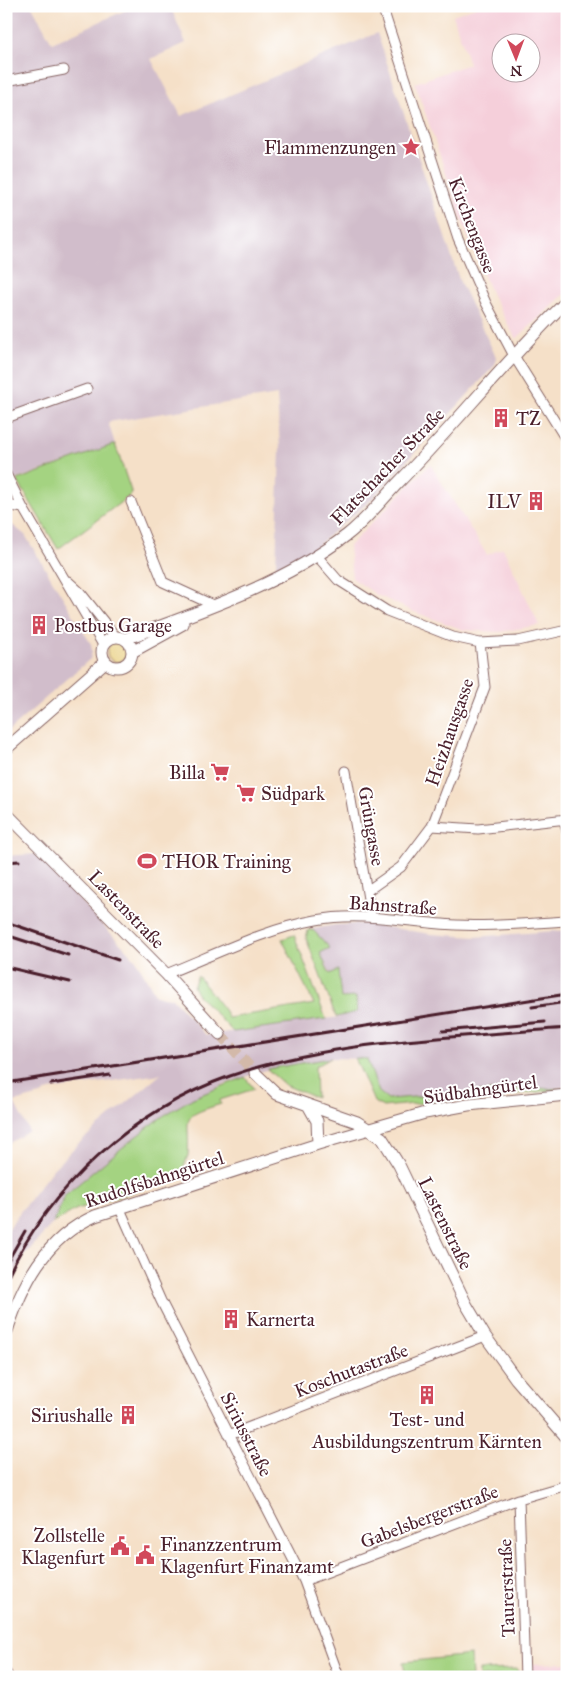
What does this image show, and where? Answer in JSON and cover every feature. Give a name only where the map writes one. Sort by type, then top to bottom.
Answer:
[{"type":"street","name":"Kirchengasse","points":[[382,6],[458,238],[486,303],[514,356],[567,441]]},
{"type":"street","points":[[6,81],[64,70]]},
{"type":"street","name":"Flatschacher Straße","points":[[120,638],[199,612],[317,556],[348,534],[410,471],[514,356],[567,301]]},
{"type":"street","points":[[6,418],[87,390]]},
{"type":"street","points":[[6,474],[23,508],[68,581],[72,594],[104,645]]},
{"type":"street","points":[[131,502],[163,582],[213,605]]},
{"type":"street","points":[[6,504],[23,508]]},
{"type":"street","points":[[317,556],[338,580],[387,611],[453,637],[480,643],[518,641],[567,630]]},
{"type":"street","points":[[68,581],[120,638],[130,644],[132,652],[126,664],[118,667],[106,662],[102,654],[104,645],[108,640],[120,638]]},
{"type":"street","name":"Flatschacher Straße","points":[[132,652],[192,620],[199,612]]},
{"type":"street","name":"Heizhausgasse","points":[[367,891],[401,867],[432,826],[486,687],[480,643]]},
{"type":"street","points":[[6,749],[106,662]]},
{"type":"street","name":"Grüngasse","points":[[346,771],[371,916]]},
{"type":"street","name":"Lastenstraße","points":[[6,813],[166,974],[220,1034]]},
{"type":"street","points":[[432,826],[478,829],[565,819],[567,832]]},
{"type":"street","name":"Bahnstraße","points":[[166,974],[267,934],[306,922],[371,916],[457,926],[567,921]]},
{"type":"street","name":"Lastenstraße","points":[[256,1073],[277,1094],[358,1122],[382,1138],[392,1152],[462,1295],[485,1336],[516,1379],[567,1438]]},
{"type":"street","name":"Südbahngürtel","points":[[370,1129],[447,1108],[567,1095]]},
{"type":"street","points":[[308,1106],[317,1121],[318,1144]]},
{"type":"street","name":"Rudolfsbahngürtel","points":[[7,1329],[33,1271],[53,1243],[76,1224],[318,1144],[370,1129]]},
{"type":"street","name":"Siriusstraße","points":[[120,1209],[161,1301],[304,1581],[339,1677]]},
{"type":"street","name":"Koschutastraße","points":[[229,1435],[485,1336]]},
{"type":"street","name":"Gabelsbergerstraße","points":[[304,1581],[519,1499],[567,1485]]},
{"type":"street","name":"Taurerstraße","points":[[519,1499],[525,1677]]},
{"type":"shaded area","points":[[6,6],[32,6],[52,43],[135,6],[170,6],[186,43],[151,59],[181,116],[377,33],[460,282],[496,357],[495,365],[370,501],[313,549],[276,567],[280,449],[277,395],[108,422],[115,444],[17,479],[6,488]]},
{"type":"shaded area","points":[[478,6],[567,6],[567,258],[561,262],[567,270],[567,292],[516,339],[492,295],[467,235],[415,83],[469,64],[453,15]]},
{"type":"shaded area","points":[[430,464],[487,555],[503,548],[539,625],[500,632],[464,630],[412,611],[377,595],[352,578],[349,546]]},
{"type":"shaded area","points":[[6,520],[25,535],[91,644],[92,652],[90,659],[6,733]]},
{"type":"shaded area","points":[[36,854],[136,960],[156,996],[172,998],[206,1035],[340,1017],[338,970],[331,974],[320,953],[327,949],[313,931],[308,930],[335,925],[379,923],[380,926],[431,934],[475,937],[567,930],[567,1087],[388,1099],[379,1092],[367,1059],[331,1058],[266,1070],[224,1084],[163,1116],[65,1195],[53,1223],[24,1256],[6,1290],[6,1233],[17,1216],[53,1169],[80,1142],[161,1074],[49,1090],[41,1095],[14,1102],[29,1131],[6,1145],[6,856]]},
{"type":"shaded area","points":[[567,1663],[567,1677],[533,1677],[532,1664]]},
{"type":"green space","points":[[115,444],[132,494],[58,549],[17,480]]},
{"type":"green space","points":[[308,930],[313,930],[330,948],[320,953],[330,974],[338,970],[341,998],[356,997],[357,1012],[336,1017],[306,938]]},
{"type":"green space","points":[[294,935],[326,1019],[233,1032],[197,994],[193,986],[198,976],[225,1011],[228,1018],[314,1004],[282,939]]},
{"type":"green space","points":[[331,1058],[315,1067],[316,1098],[285,1085],[267,1069]]},
{"type":"green space","points":[[355,1058],[367,1059],[379,1092],[388,1099],[530,1088],[567,1089],[383,1107],[374,1102]]},
{"type":"green space","points":[[245,1077],[254,1089],[220,1100],[221,1104],[197,1113],[189,1120],[188,1155],[183,1170],[185,1176],[77,1209],[53,1223],[65,1195],[134,1138],[163,1116],[193,1098]]},
{"type":"green space","points":[[471,1655],[472,1677],[393,1677],[405,1673],[403,1662]]},
{"type":"green space","points":[[518,1669],[518,1677],[479,1677],[479,1670]]},
{"type":"sand","points":[[117,642],[124,645],[127,652],[124,659],[117,662],[110,659],[107,652],[110,645]]},
{"type":"tunnel","points":[[220,1034],[255,1073]]},
{"type":"railway","points":[[6,862],[19,861]]},
{"type":"railway","points":[[6,922],[118,960]]},
{"type":"railway","points":[[6,935],[68,955]]},
{"type":"railway","points":[[6,967],[70,982]]},
{"type":"railway","points":[[6,1083],[567,994]]},
{"type":"railway","points":[[532,1007],[567,1002]]},
{"type":"railway","points":[[443,1031],[545,1022]]},
{"type":"railway","points":[[6,1280],[24,1246],[46,1213],[70,1183],[128,1131],[161,1109],[195,1091],[230,1076],[269,1064],[353,1047],[567,1028]]},
{"type":"railway","points":[[51,1084],[110,1075]]},
{"type":"railway","points":[[6,1264],[25,1231]]},
{"type":"place","name":"Flammenzungen","points":[[411,147]]},
{"type":"place","name":"TZ","points":[[501,418]]},
{"type":"place","name":"ILV","points":[[536,501]]},
{"type":"place","name":"Postbus Garage","points":[[39,625]]},
{"type":"place","name":"Billa","points":[[220,772]]},
{"type":"place","name":"Südpark","points":[[246,793]]},
{"type":"place","name":"THOR Training","points":[[147,861]]},
{"type":"place","name":"Karnerta","points":[[231,1319]]},
{"type":"place","name":"Test- und Ausbildungszentrum Kärnten","points":[[427,1395]]},
{"type":"place","name":"Siriushalle","points":[[128,1415]]},
{"type":"place","name":"Zollstelle Klagenfurt","points":[[120,1546]]},
{"type":"place","name":"Finanzzentrum Klagenfurt Finanzamt","points":[[145,1555]]}]
